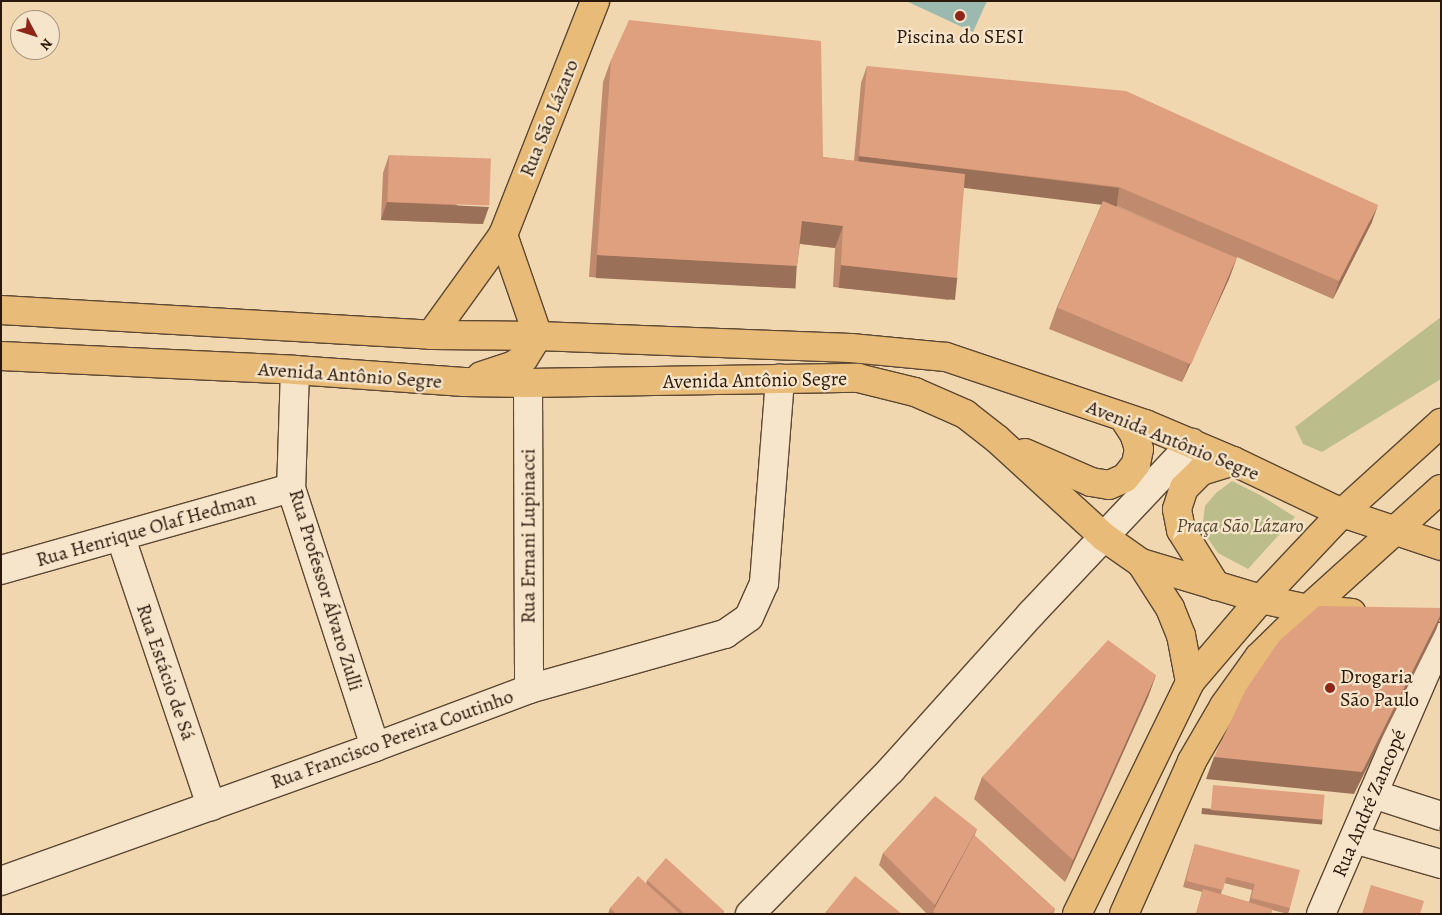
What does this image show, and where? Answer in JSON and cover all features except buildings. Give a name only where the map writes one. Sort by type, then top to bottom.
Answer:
[{"type":"main road","name":"Rua São Lázaro","points":[[431,335],[503,235],[595,1]]},
{"type":"main road","points":[[464,382],[514,365],[528,354],[538,336],[503,235]]},
{"type":"main road","name":"Avenida Antônio Segre","points":[[1,310],[431,335],[538,336],[851,348],[946,358],[1123,417],[1192,443],[1342,514],[1441,546]]},
{"type":"main road","name":"Avenida Antônio Segre","points":[[1,356],[295,370],[464,382],[528,383],[858,378],[915,392],[964,414],[997,439],[1104,537],[1142,564],[1261,599],[1308,608],[1372,616]]},
{"type":"main road","points":[[997,439],[1091,482],[1109,485],[1125,478],[1136,464],[1139,449],[1134,434],[1123,417]]},
{"type":"main road","points":[[1077,914],[1190,682],[1261,599],[1342,514],[1441,424]]},
{"type":"main road","points":[[1216,586],[1181,530],[1177,509],[1184,488],[1201,471],[1233,461]]},
{"type":"main road","points":[[1124,914],[1192,761],[1224,706],[1259,657],[1308,608],[1441,488]]},
{"type":"main road","points":[[1142,564],[1170,608],[1181,635],[1190,682]]},
{"type":"street","name":"Rua Professor Álvaro Zulli","points":[[295,370],[291,488],[375,747]]},
{"type":"street","name":"Rua Francisco Pereira Coutinho","points":[[1,881],[375,747],[529,689],[725,634],[749,617],[764,583],[780,379]]},
{"type":"street","name":"Rua Ernani Lupinacci","points":[[528,383],[529,689]]},
{"type":"street","points":[[750,914],[891,770],[1031,614],[1192,443]]},
{"type":"street","name":"Rua Henrique Olaf Hedman","points":[[1,570],[121,538],[291,488]]},
{"type":"street","name":"Rua Estácio de Sá","points":[[121,538],[212,806]]},
{"type":"street","name":"Rua André Zancopé","points":[[1322,914],[1373,794],[1435,626]]},
{"type":"street","points":[[1373,794],[1441,816]]},
{"type":"street","points":[[1354,838],[1441,864]]},
{"type":"green space","points":[[1441,317],[1441,379],[1322,452],[1303,444],[1295,427]]},
{"type":"green space","name":"Praça São Lázaro","points":[[1232,481],[1260,495],[1295,517],[1248,569],[1218,553],[1202,530],[1205,506],[1216,493]]},
{"type":"water","name":"Piscina do SESI","points":[[906,1],[987,1],[973,32]]},
{"type":"place","name":"Piscina do SESI","points":[[960,16]]},
{"type":"place","name":"Drogaria São Paulo","points":[[1330,688]]}]
